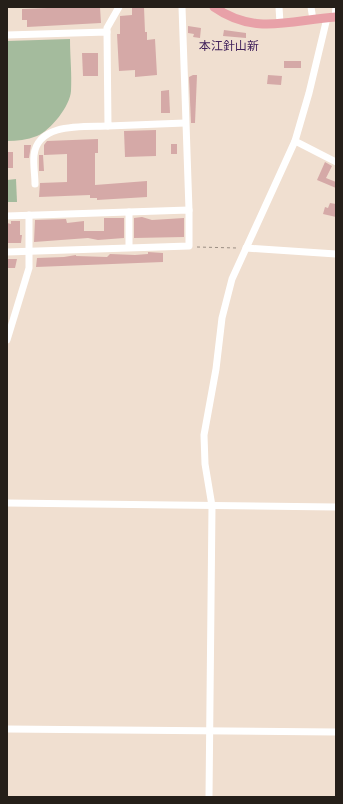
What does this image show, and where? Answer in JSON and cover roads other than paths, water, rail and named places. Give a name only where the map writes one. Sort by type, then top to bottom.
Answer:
[{"type":"main road","points":[[214,7],[240,21],[266,24],[333,17]]},
{"type":"street","points":[[108,126],[106,32],[119,7]]},
{"type":"street","points":[[7,252],[189,246],[182,7]]},
{"type":"street","points":[[279,7],[280,23]]},
{"type":"street","points":[[311,7],[313,20]]},
{"type":"street","points":[[209,797],[212,502],[204,450],[206,418],[216,369],[222,318],[232,279],[295,141],[336,7]]},
{"type":"street","points":[[7,35],[106,32]]},
{"type":"street","points":[[35,184],[34,154],[41,138],[58,130],[74,127],[185,123]]},
{"type":"street","points":[[295,141],[336,162]]},
{"type":"street","points":[[7,216],[189,210]]},
{"type":"street","points":[[129,212],[129,247]]},
{"type":"street","points":[[7,340],[29,268],[29,215]]},
{"type":"street","points":[[246,248],[336,254]]},
{"type":"street","points":[[7,503],[212,502],[336,507]]},
{"type":"street","points":[[7,730],[336,732]]},
{"type":"district","name":"本江針山新","points":[[229,45]]}]
